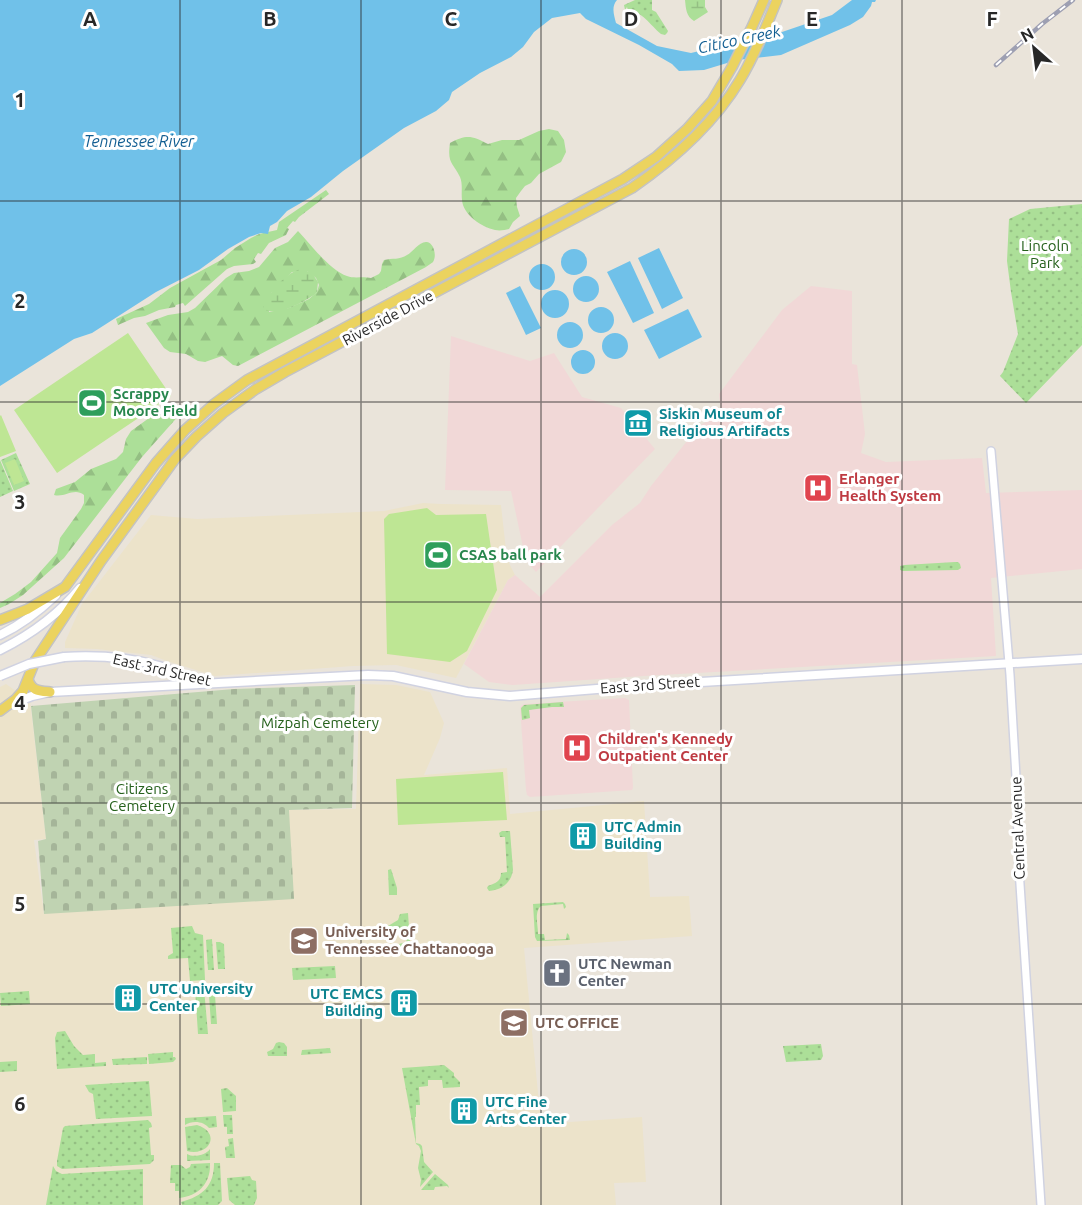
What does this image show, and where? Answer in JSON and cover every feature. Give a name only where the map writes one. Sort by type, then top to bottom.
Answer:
[{"type":"main road","name":"Riverside Drive","points":[[0,635],[41,609],[65,587],[156,463],[185,430],[214,404],[264,370],[623,178],[656,157],[687,129],[712,101],[753,27],[764,0]]},
{"type":"main road","name":"Riverside Drive","points":[[0,650],[30,633],[77,591],[175,459],[223,413],[256,389],[285,372],[632,188],[676,155],[705,127],[740,80],[777,1]]},
{"type":"main road","points":[[0,711],[19,695],[35,661],[100,561]]},
{"type":"main road","points":[[0,620],[28,609],[65,587]]},
{"type":"main road","name":"East 3rd Street","points":[[0,676],[29,664],[64,657],[98,656],[129,659],[159,666],[197,681],[219,683]]},
{"type":"main road","name":"East 3rd Street","points":[[0,711],[23,699],[50,693],[377,675],[393,676],[467,692],[510,696],[628,686],[1082,659]]},
{"type":"main road","points":[[28,679],[31,687],[36,691],[50,693]]},
{"type":"street","name":"Central Avenue","points":[[991,451],[1009,664],[1019,869],[1041,1205]]},
{"type":"shaded area","name":"Erlanger Health System","points":[[811,286],[852,291],[852,364],[857,365],[865,434],[861,453],[886,462],[982,458],[986,493],[1082,490],[1082,569],[991,578],[996,656],[513,685],[489,682],[464,664],[508,580],[515,575],[540,597],[612,525],[640,503],[699,426],[721,413],[719,394],[782,310]]},
{"type":"shaded area","points":[[451,336],[530,361],[554,353],[582,397],[621,408],[655,449],[536,572],[526,561],[511,491],[445,490]]},
{"type":"shaded area","points":[[423,503],[501,505],[506,550],[515,575],[508,580],[456,678],[396,665],[215,676],[151,655],[65,648],[65,642],[82,604],[151,515],[197,519],[384,511]]},
{"type":"shaded area","name":"University of Tennessee Chattanooga","points":[[6,684],[30,701],[46,839],[34,840],[44,914],[289,810],[356,809],[360,684],[396,685],[430,692],[444,723],[424,775],[507,768],[510,814],[644,801],[650,897],[689,896],[692,936],[524,948],[541,1124],[642,1117],[646,1182],[614,1183],[616,1205],[0,1205],[0,687]]},
{"type":"shaded area","name":"Children's Kennedy Outpatient Center","points":[[625,698],[629,700],[632,790],[530,797],[527,795],[521,706]]},
{"type":"green space","points":[[635,0],[652,0],[652,10],[656,12],[668,31],[665,35],[638,13],[628,10],[627,7],[625,10],[624,5]]},
{"type":"green space","points":[[685,0],[705,0],[708,12],[694,21],[688,15]]},
{"type":"green space","points":[[549,129],[558,131],[564,140],[566,152],[561,162],[539,174],[521,191],[516,198],[520,216],[509,229],[502,230],[490,228],[474,220],[463,205],[461,180],[450,159],[450,143],[465,137],[488,144],[502,140],[519,140]]},
{"type":"green space","points":[[326,190],[329,194],[295,222],[293,221],[287,228],[289,229],[286,235],[269,243],[261,254],[258,253],[254,259],[256,262],[253,264],[227,269],[185,306],[183,303],[118,325],[116,319],[149,304],[170,288],[221,260],[251,238],[277,230],[279,222]]},
{"type":"green space","name":"Lincoln Park","points":[[1082,204],[1082,345],[1026,403],[1000,376],[1018,334],[1007,261],[1009,219],[1030,209]]},
{"type":"green space","points":[[298,231],[334,269],[353,277],[371,278],[379,274],[384,260],[404,257],[424,242],[431,245],[435,256],[433,262],[426,267],[238,366],[233,365],[222,356],[205,362],[186,354],[170,352],[164,348],[146,323],[168,315],[188,312],[226,278],[234,273],[259,267],[275,248],[288,242]],"holes":[[[307,271],[316,278],[319,285],[317,292],[309,299],[289,308],[269,312],[271,293],[292,272]]]},
{"type":"green space","points":[[302,269],[312,273],[318,282],[317,292],[314,295],[281,311],[268,311],[263,307],[279,283],[290,274]]},
{"type":"green space","name":"Scrappy Moore Field","points":[[128,333],[171,396],[57,473],[14,410]]},
{"type":"green space","points":[[170,403],[181,413],[142,457],[64,558],[23,595],[0,608],[0,603],[31,582],[57,553],[60,538],[84,503],[84,495],[80,493],[73,492],[58,496],[54,495],[56,489],[75,482],[91,469],[116,459],[123,452],[126,439],[131,431]]},
{"type":"green space","points":[[0,416],[16,451],[0,457]]},
{"type":"green space","points":[[16,453],[30,484],[14,491],[1,460]]},
{"type":"green space","points":[[15,459],[24,481],[14,485],[5,463]]},
{"type":"green space","points":[[0,460],[13,491],[0,497]]},
{"type":"green space","name":"CSAS ball park","points":[[427,508],[436,515],[486,514],[497,590],[467,651],[450,662],[387,654],[384,519],[389,514]]},
{"type":"green space","points":[[958,562],[961,568],[958,570],[900,570],[900,566],[904,565]]},
{"type":"green space","name":"Citizens Cemetery","points":[[355,685],[352,808],[289,810],[294,899],[44,914],[38,841],[46,839],[31,706],[234,689]]},
{"type":"green space","points":[[563,702],[564,707],[529,710],[530,718],[522,720],[521,708],[524,705]]},
{"type":"green space","points":[[503,772],[507,820],[398,825],[396,779]]},
{"type":"green space","points":[[510,831],[513,870],[505,885],[489,891],[488,886],[499,880],[501,873],[507,872],[505,837],[500,837],[499,833]]},
{"type":"green space","points":[[391,869],[397,895],[389,895],[388,870]]},
{"type":"green space","points":[[563,902],[566,907],[564,909],[563,904],[541,906],[537,915],[538,934],[544,934],[545,940],[566,939],[567,933],[570,940],[537,941],[533,904]]},
{"type":"green space","points":[[408,913],[410,942],[404,947],[390,949],[392,946],[406,942],[408,936],[404,932],[389,929],[388,926],[398,920],[400,914]]},
{"type":"green space","points":[[192,926],[195,933],[203,935],[205,980],[190,981],[188,958],[168,959],[168,956],[173,953],[171,928]]},
{"type":"green space","points":[[212,939],[214,970],[208,970],[206,940]]},
{"type":"green space","points":[[216,942],[224,944],[225,969],[218,969]]},
{"type":"green space","points":[[335,966],[336,978],[293,980],[292,968]]},
{"type":"green space","points":[[195,988],[204,988],[208,1034],[198,1034]]},
{"type":"green space","points":[[29,991],[30,1004],[1,1006],[0,993]]},
{"type":"green space","points":[[209,995],[215,995],[217,1024],[211,1024]]},
{"type":"green space","points":[[65,1031],[83,1055],[95,1054],[95,1063],[106,1062],[106,1066],[57,1069],[55,1038],[57,1032]]},
{"type":"green space","points":[[279,1042],[284,1043],[287,1047],[287,1056],[268,1056],[267,1052]]},
{"type":"green space","points":[[821,1044],[823,1056],[821,1060],[786,1062],[783,1046]]},
{"type":"green space","points":[[330,1048],[331,1053],[301,1055],[302,1050]]},
{"type":"green space","points":[[173,1052],[173,1057],[176,1059],[173,1062],[149,1064],[148,1054]]},
{"type":"green space","points":[[147,1057],[147,1064],[113,1065],[112,1059]]},
{"type":"green space","points":[[17,1061],[17,1071],[0,1072],[0,1062]]},
{"type":"green space","points":[[444,1065],[454,1073],[460,1082],[460,1087],[443,1088],[442,1080],[428,1080],[428,1086],[419,1087],[420,1105],[416,1105],[415,1117],[416,1143],[422,1146],[424,1162],[433,1172],[420,1187],[418,1168],[421,1151],[416,1144],[402,1068]]},
{"type":"green space","points":[[149,1081],[152,1116],[96,1119],[93,1094],[85,1085]]},
{"type":"green space","points":[[227,1088],[236,1096],[236,1111],[223,1112],[221,1089]]},
{"type":"green space","points":[[223,1115],[232,1115],[233,1134],[227,1134]]},
{"type":"green space","points":[[216,1116],[217,1127],[209,1128],[198,1122],[185,1125],[185,1118]]},
{"type":"green space","points":[[148,1120],[152,1127],[149,1128],[151,1155],[154,1155],[154,1160],[150,1164],[62,1169],[57,1166],[65,1126]]},
{"type":"green space","points":[[197,1125],[209,1133],[210,1143],[201,1151],[187,1151],[185,1127]]},
{"type":"green space","points":[[233,1138],[235,1158],[226,1158],[225,1147],[229,1146],[228,1139]]},
{"type":"green space","points":[[210,1149],[210,1160],[187,1161],[187,1154],[200,1155]]},
{"type":"green space","points":[[210,1163],[208,1177],[202,1187],[186,1197],[179,1198],[179,1191],[175,1191],[175,1183],[170,1183],[171,1165],[181,1165],[186,1169],[191,1164]]},
{"type":"green space","points":[[214,1163],[220,1163],[222,1201],[218,1205],[182,1205],[181,1202],[195,1197],[206,1189],[212,1178]]},
{"type":"green space","points":[[53,1166],[62,1174],[143,1169],[143,1205],[46,1205]]},
{"type":"green space","points":[[435,1174],[448,1185],[449,1188],[447,1186],[435,1187],[434,1190],[421,1190]]},
{"type":"green space","points":[[250,1176],[256,1181],[257,1198],[254,1205],[235,1205],[229,1200],[227,1178]]},
{"type":"water","name":"Tennessee River","points":[[0,0],[617,0],[614,8],[616,23],[657,46],[691,53],[759,40],[832,15],[852,0],[876,0],[872,2],[863,17],[850,25],[781,55],[737,60],[704,70],[679,71],[672,64],[586,19],[580,13],[552,18],[534,32],[523,47],[511,57],[480,73],[452,92],[449,100],[436,111],[404,128],[343,171],[311,197],[287,211],[270,226],[268,234],[261,233],[249,237],[199,270],[156,292],[92,333],[74,339],[0,386]]},
{"type":"water","points":[[659,248],[683,298],[662,309],[638,258]]},
{"type":"water","points":[[574,249],[583,253],[587,262],[583,271],[574,275],[565,271],[561,262],[565,253]]},
{"type":"water","points":[[630,261],[654,313],[633,323],[607,272]]},
{"type":"water","points":[[542,264],[551,268],[555,277],[551,286],[542,290],[533,286],[529,277],[533,268]]},
{"type":"water","points":[[586,276],[595,280],[599,289],[595,298],[586,302],[577,298],[573,289],[577,280]]},
{"type":"water","points":[[520,286],[541,328],[526,335],[506,293]]},
{"type":"water","points":[[555,290],[565,294],[569,304],[565,314],[555,318],[545,314],[541,304],[545,294]]},
{"type":"water","points":[[601,307],[610,311],[614,320],[610,329],[601,333],[592,329],[588,320],[592,311]]},
{"type":"water","points":[[688,309],[702,337],[659,359],[644,330]]},
{"type":"water","points":[[570,322],[579,326],[583,335],[579,344],[570,348],[561,344],[557,335],[561,326]]},
{"type":"water","points":[[615,333],[624,337],[628,346],[624,355],[615,359],[606,355],[602,346],[606,337]]},
{"type":"water","points":[[578,350],[588,350],[595,357],[595,367],[588,374],[578,374],[571,367],[571,357]]},
{"type":"railway","points":[[996,65],[1073,0]]},
{"type":"place","name":"Scrappy Moore Field","points":[[92,403]]},
{"type":"place","name":"Siskin Museum of Religious Artifacts","points":[[638,423]]},
{"type":"place","name":"Erlanger Health System","points":[[818,488]]},
{"type":"place","name":"CSAS ball park","points":[[438,555]]},
{"type":"place","name":"Children's Kennedy Outpatient Center","points":[[577,748]]},
{"type":"place","name":"UTC Admin Building","points":[[583,836]]},
{"type":"place","name":"University of Tennessee Chattanooga","points":[[304,941]]},
{"type":"place","name":"UTC Newman Center","points":[[557,973]]},
{"type":"place","name":"UTC University Center","points":[[128,998]]},
{"type":"place","name":"UTC EMCS Building","points":[[404,1003]]},
{"type":"place","name":"UTC OFFICE","points":[[514,1023]]},
{"type":"place","name":"UTC Fine Arts Center","points":[[464,1111]]},
{"type":"water label","name":"Citico Creek","points":[[739,39]]},
{"type":"park label","name":"Mizpah Cemetery","points":[[320,723]]}]
